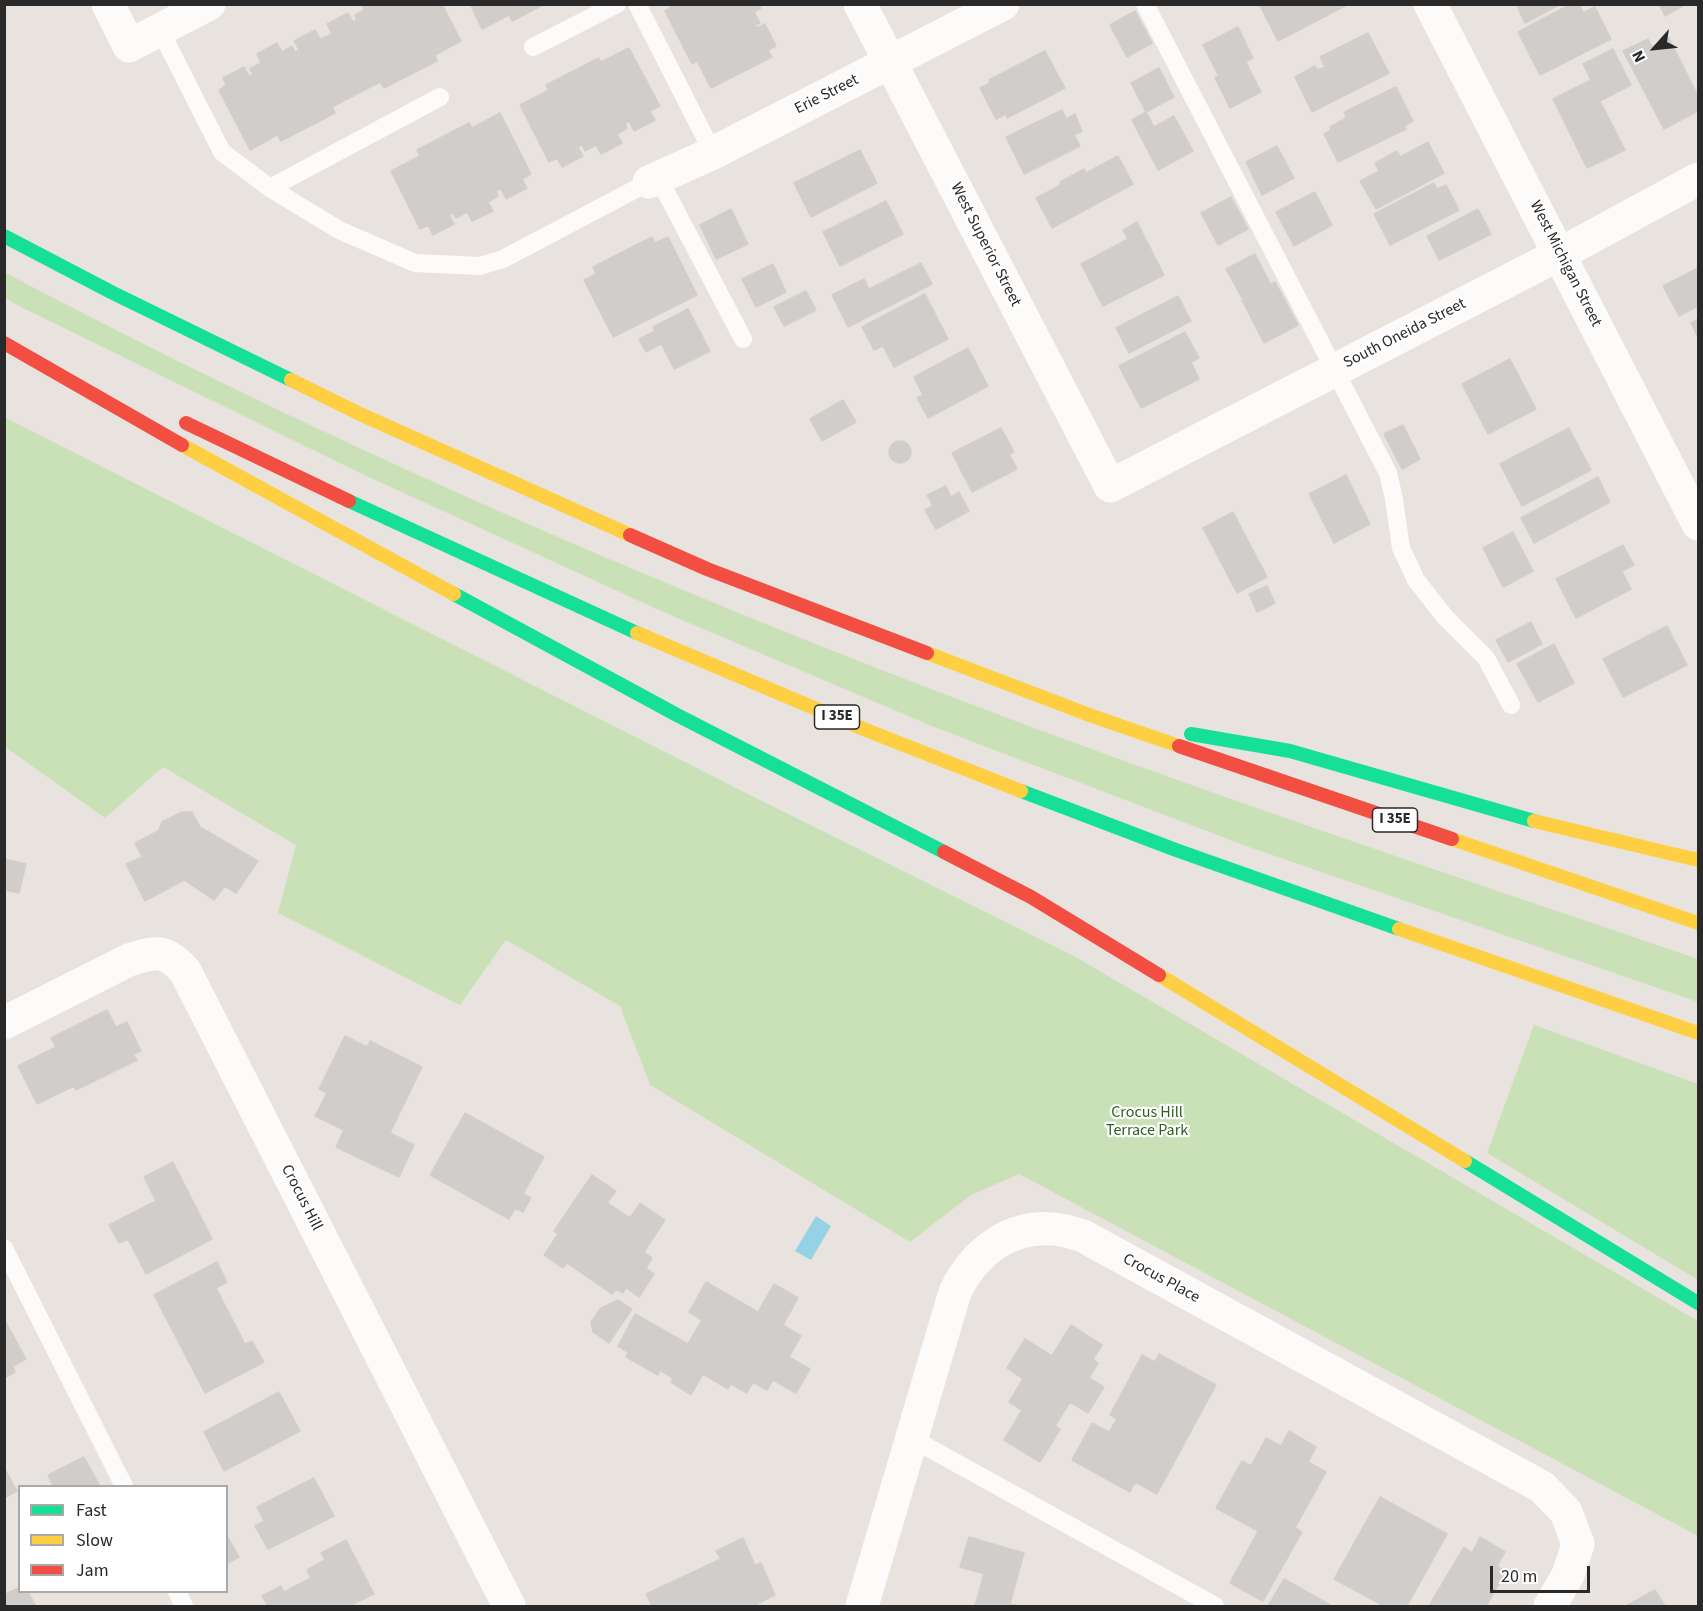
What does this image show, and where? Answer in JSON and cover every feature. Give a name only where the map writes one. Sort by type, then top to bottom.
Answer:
[{"type":"highway","name":"I 35E","points":[[4,236],[113,293],[360,414],[529,491],[707,568],[1092,716],[1698,923]]},
{"type":"highway","points":[[4,332],[67,364]]},
{"type":"highway","points":[[4,343],[229,471],[677,715],[1031,897],[1698,1303]]},
{"type":"highway","name":"I 35E","points":[[172,416],[330,493],[508,574],[679,651],[869,731],[1069,809],[1348,911],[1698,1033]]},
{"type":"highway","points":[[1092,716],[1290,751],[1504,814],[1698,860]]},
{"type":"street","points":[[108,4],[129,46],[208,4]]},
{"type":"street","name":"West Superior Street","points":[[860,4],[1110,486]]},
{"type":"street","name":"Erie Street","points":[[654,180],[713,153],[1003,4]]},
{"type":"street","name":"West Michigan Street","points":[[1430,4],[1698,524]]},
{"type":"street","name":"South Oneida Street","points":[[1110,486],[1560,254],[1698,179]]},
{"type":"street","name":"Crocus Hill","points":[[4,1023],[129,960],[146,954],[159,952],[174,959],[185,971],[509,1606]]},
{"type":"street","name":"Crocus Place","points":[[862,1606],[954,1292],[964,1272],[990,1246],[1012,1234],[1035,1229],[1060,1230],[1083,1236],[1542,1487],[1566,1512],[1578,1544],[1568,1575],[1550,1606]]},
{"type":"lane","points":[[533,47],[617,4]]},
{"type":"lane","points":[[637,4],[713,153]]},
{"type":"lane","points":[[1145,4],[1388,473],[1401,548],[1416,580],[1445,617],[1486,658],[1511,705]]},
{"type":"lane","points":[[160,30],[222,152],[270,188],[339,230],[415,263],[480,266],[503,259],[654,180],[743,339]]},
{"type":"lane","points":[[270,188],[440,97]]},
{"type":"lane","points":[[4,1248],[123,1485]]},
{"type":"lane","points":[[911,1438],[1215,1606]]},
{"type":"green space","points":[[4,272],[234,389],[350,444],[704,599],[944,694],[1131,763],[1698,959],[1698,1002],[1246,846],[934,727],[661,611],[358,472],[21,307],[5,298]]},
{"type":"green space","name":"Crocus Hill Terrace Park","points":[[4,417],[748,794],[1074,956],[1698,1321],[1698,1536],[1019,1174],[971,1195],[910,1242],[650,1085],[620,1006],[506,940],[460,1005],[278,913],[296,845],[163,767],[105,818],[5,747]]},
{"type":"green space","points":[[1534,1025],[1698,1084],[1698,1280],[1487,1153]]},
{"type":"water","points":[[816,1216],[831,1226],[811,1260],[795,1251]]},
{"type":"building","points":[[361,4],[442,4],[461,41],[435,55],[437,61],[384,88],[380,82],[332,107],[335,113],[281,141],[277,135],[250,150],[219,90],[226,85],[223,78],[244,67],[249,76],[253,74],[250,69],[261,63],[257,54],[277,43],[282,52],[292,46],[295,52],[299,50],[294,41],[315,30],[320,39],[332,34],[327,24],[348,13],[353,22],[357,20],[355,15],[364,10]]},
{"type":"building","points":[[470,4],[545,4],[512,21],[509,15],[482,29]]},
{"type":"building","points":[[669,4],[759,4],[761,8],[754,12],[760,23],[755,25],[757,28],[765,24],[776,46],[768,50],[772,57],[711,88],[697,61],[692,64],[665,11],[670,8]]},
{"type":"building","points":[[1259,4],[1344,4],[1345,6],[1278,41]]},
{"type":"building","points":[[1516,4],[1561,4],[1525,23]]},
{"type":"building","points":[[1571,4],[1579,4],[1583,13],[1595,7],[1611,39],[1540,75],[1518,32]]},
{"type":"building","points":[[1659,4],[1686,4],[1665,16]]},
{"type":"building","points":[[1135,11],[1152,43],[1127,57],[1110,25]]},
{"type":"building","points":[[1238,27],[1253,58],[1219,77],[1203,45]]},
{"type":"building","points":[[1368,33],[1389,73],[1312,112],[1295,77],[1315,66],[1317,70],[1325,67],[1320,57]]},
{"type":"building","points":[[1669,38],[1698,96],[1698,111],[1664,129],[1623,51],[1648,39],[1652,47]]},
{"type":"building","points":[[629,48],[660,106],[650,111],[655,120],[634,131],[629,121],[625,124],[627,128],[617,134],[622,143],[601,154],[596,145],[585,151],[582,145],[578,147],[583,156],[562,167],[557,158],[549,162],[520,105],[549,90],[546,85],[599,58],[601,62]]},
{"type":"building","points":[[1613,49],[1631,85],[1600,101],[1625,150],[1587,168],[1553,99],[1591,80],[1583,64]]},
{"type":"building","points":[[1045,51],[1065,88],[1007,118],[1006,114],[996,119],[980,88],[990,83],[989,80]]},
{"type":"building","points":[[1246,62],[1261,92],[1230,108],[1215,78]]},
{"type":"building","points":[[1159,68],[1174,97],[1146,112],[1131,83]]},
{"type":"building","points":[[1396,87],[1413,121],[1404,126],[1406,129],[1338,162],[1324,134],[1331,130],[1330,127],[1346,118],[1344,112]]},
{"type":"building","points":[[1062,110],[1066,119],[1075,114],[1082,131],[1074,135],[1080,146],[1024,174],[1006,137]]},
{"type":"building","points":[[1146,112],[1154,127],[1174,116],[1193,151],[1158,170],[1132,120]]},
{"type":"building","points":[[500,113],[531,174],[522,179],[527,188],[506,199],[501,189],[496,191],[498,196],[488,202],[493,211],[472,221],[467,212],[456,218],[453,213],[449,215],[454,224],[433,235],[428,225],[420,229],[391,171],[420,156],[417,150],[469,123],[472,128]]},
{"type":"building","points":[[1428,142],[1444,173],[1376,209],[1360,181],[1379,171],[1375,163],[1397,151],[1400,157]]},
{"type":"building","points":[[1277,146],[1294,178],[1262,195],[1246,162]]},
{"type":"building","points":[[860,150],[877,183],[811,217],[794,183]]},
{"type":"building","points":[[1118,156],[1133,184],[1052,228],[1036,198],[1061,185],[1060,182],[1084,169],[1086,173]]},
{"type":"building","points":[[1434,183],[1437,189],[1446,185],[1459,210],[1390,245],[1374,214]]},
{"type":"building","points":[[1315,192],[1332,225],[1294,246],[1276,212]]},
{"type":"building","points":[[1231,197],[1248,229],[1218,245],[1201,213]]},
{"type":"building","points":[[886,201],[903,234],[840,266],[823,232]]},
{"type":"building","points":[[731,209],[748,244],[716,259],[700,225]]},
{"type":"building","points":[[1478,209],[1491,234],[1439,260],[1427,236]]},
{"type":"building","points":[[1137,222],[1164,275],[1103,306],[1081,264],[1128,239],[1123,230]]},
{"type":"building","points":[[652,237],[655,243],[668,237],[697,295],[613,337],[584,280],[596,274],[593,267]]},
{"type":"building","points":[[1255,254],[1270,283],[1242,298],[1226,269]]},
{"type":"building","points":[[921,263],[932,284],[848,327],[832,295],[864,279],[869,289]]},
{"type":"building","points":[[773,264],[786,292],[756,307],[742,279]]},
{"type":"building","points":[[1698,268],[1698,306],[1679,316],[1663,286]]},
{"type":"building","points":[[1275,282],[1298,325],[1264,343],[1242,300]]},
{"type":"building","points":[[806,291],[816,310],[784,326],[774,307]]},
{"type":"building","points":[[925,294],[948,339],[894,367],[883,346],[874,350],[862,327]]},
{"type":"building","points":[[1178,296],[1191,321],[1129,353],[1116,328]]},
{"type":"building","points":[[688,309],[710,351],[674,369],[653,327]]},
{"type":"building","points":[[1698,319],[1698,338],[1691,323]]},
{"type":"building","points":[[655,331],[661,344],[646,352],[639,339]]},
{"type":"building","points":[[1185,332],[1199,358],[1191,362],[1199,379],[1141,408],[1119,366]]},
{"type":"building","points":[[968,348],[988,386],[928,418],[917,398],[923,395],[914,377]]},
{"type":"building","points":[[1510,359],[1536,409],[1488,434],[1462,384]]},
{"type":"building","points":[[843,400],[856,422],[822,441],[810,419]]},
{"type":"building","points":[[1403,425],[1420,459],[1402,469],[1384,434]]},
{"type":"building","points":[[1001,428],[1014,452],[1009,454],[1017,469],[972,492],[952,453]]},
{"type":"building","points":[[1569,428],[1591,470],[1522,506],[1500,464]]},
{"type":"building","points":[[900,441],[908,444],[911,452],[908,460],[900,463],[892,460],[889,452],[892,444]]},
{"type":"building","points":[[1346,475],[1370,524],[1334,543],[1309,494]]},
{"type":"building","points":[[1598,477],[1610,502],[1534,543],[1521,518]]},
{"type":"building","points":[[946,486],[951,497],[959,492],[969,511],[936,529],[925,510],[933,506],[927,495]]},
{"type":"building","points":[[1233,512],[1267,577],[1237,593],[1203,528]]},
{"type":"building","points":[[1513,532],[1533,571],[1503,587],[1483,548]]},
{"type":"building","points":[[1623,545],[1634,565],[1622,571],[1631,589],[1576,618],[1556,579]]},
{"type":"building","points":[[1267,586],[1275,603],[1257,612],[1249,594]]},
{"type":"building","points":[[1531,622],[1542,644],[1508,662],[1496,640]]},
{"type":"building","points":[[1667,626],[1687,665],[1623,697],[1603,659]]},
{"type":"building","points":[[1554,644],[1574,683],[1538,702],[1517,664]]},
{"type":"building","points":[[182,812],[192,812],[200,827],[258,861],[236,893],[225,886],[214,900],[184,880],[145,901],[126,864],[142,857],[135,843],[158,831],[162,822]]},
{"type":"building","points":[[4,859],[26,864],[19,893],[4,890]]},
{"type":"building","points":[[107,1010],[116,1027],[127,1022],[141,1051],[133,1054],[137,1060],[76,1090],[74,1086],[37,1104],[18,1066],[56,1047],[51,1038]]},
{"type":"building","points":[[345,1036],[367,1047],[370,1041],[422,1067],[390,1133],[414,1145],[399,1177],[336,1147],[344,1130],[315,1116],[327,1093],[319,1089]]},
{"type":"building","points":[[465,1113],[544,1157],[523,1194],[531,1198],[523,1212],[515,1208],[509,1219],[430,1175]]},
{"type":"building","points":[[173,1162],[212,1239],[146,1274],[128,1239],[119,1243],[109,1225],[156,1201],[144,1177]]},
{"type":"building","points":[[592,1175],[616,1191],[607,1203],[630,1218],[640,1203],[665,1220],[644,1252],[652,1258],[646,1268],[654,1274],[639,1297],[626,1288],[623,1293],[616,1289],[612,1294],[567,1263],[563,1268],[544,1255],[558,1234],[554,1231]]},
{"type":"building","points":[[217,1262],[227,1282],[216,1288],[245,1344],[252,1341],[264,1362],[205,1393],[154,1295]]},
{"type":"building","points":[[706,1282],[758,1312],[774,1284],[798,1298],[783,1325],[801,1336],[789,1357],[810,1369],[796,1393],[773,1380],[767,1390],[753,1382],[747,1393],[731,1384],[728,1389],[703,1374],[691,1395],[671,1382],[673,1378],[660,1370],[658,1375],[626,1357],[628,1352],[618,1346],[635,1314],[688,1344],[702,1320],[689,1312]]},
{"type":"building","points":[[618,1300],[632,1309],[609,1343],[593,1332],[591,1322],[601,1308]]},
{"type":"building","points":[[4,1319],[26,1359],[13,1366],[15,1372],[4,1378]]},
{"type":"building","points":[[1071,1325],[1102,1345],[1093,1359],[1098,1363],[1089,1378],[1104,1387],[1088,1413],[1070,1402],[1055,1426],[1060,1429],[1040,1462],[1004,1440],[1022,1410],[1009,1402],[1023,1379],[1007,1368],[1025,1339],[1052,1356]]},
{"type":"building","points":[[1159,1354],[1216,1385],[1157,1494],[1135,1482],[1130,1492],[1072,1460],[1092,1423],[1109,1432],[1117,1419],[1110,1415],[1142,1355],[1155,1362]]},
{"type":"building","points":[[279,1392],[300,1431],[224,1471],[204,1432]]},
{"type":"building","points":[[1289,1431],[1316,1447],[1308,1462],[1326,1472],[1295,1528],[1302,1532],[1263,1601],[1230,1583],[1258,1531],[1216,1508],[1242,1461],[1251,1466],[1266,1438],[1281,1446]]},
{"type":"building","points":[[84,1457],[99,1485],[53,1485],[48,1475]]},
{"type":"building","points":[[4,1467],[17,1491],[4,1498]]},
{"type":"building","points":[[314,1478],[334,1516],[268,1549],[255,1526],[264,1521],[257,1507]]},
{"type":"building","points":[[1380,1497],[1447,1534],[1407,1606],[1384,1606],[1334,1579]]},
{"type":"building","points":[[969,1537],[1024,1553],[1010,1604],[1019,1606],[975,1606],[984,1574],[960,1567]]},
{"type":"building","points":[[1480,1537],[1505,1552],[1497,1566],[1506,1572],[1486,1606],[1429,1606],[1464,1547],[1472,1553]]},
{"type":"building","points":[[228,1538],[239,1557],[228,1563]]},
{"type":"building","points":[[743,1538],[755,1565],[761,1563],[775,1595],[753,1606],[652,1606],[646,1594],[721,1559],[716,1551]]},
{"type":"building","points":[[346,1540],[374,1594],[349,1606],[268,1606],[262,1596],[281,1586],[284,1592],[311,1578],[307,1570],[325,1560],[321,1553]]},
{"type":"building","points":[[1284,1579],[1332,1606],[1268,1606]]},
{"type":"building","points":[[18,1588],[18,1593],[29,1593],[36,1606],[4,1606],[4,1595]]},
{"type":"building","points":[[1655,1590],[1665,1606],[1626,1606]]},
{"type":"traffic: fast","points":[[4,236],[113,293],[291,380]]},
{"type":"traffic: fast","points":[[349,501],[637,633]]},
{"type":"traffic: fast","points":[[454,594],[677,715],[944,852]]},
{"type":"traffic: fast","points":[[1191,734],[1290,751],[1534,821]]},
{"type":"traffic: fast","points":[[1021,791],[1176,850],[1399,929]]},
{"type":"traffic: fast","points":[[1465,1161],[1698,1303]]},
{"type":"traffic: slow","points":[[291,380],[360,414],[630,535]]},
{"type":"traffic: slow","points":[[182,445],[454,594]]},
{"type":"traffic: slow","points":[[637,633],[866,730],[1021,791]]},
{"type":"traffic: slow","points":[[927,653],[1092,716],[1179,746]]},
{"type":"traffic: slow","points":[[1534,821],[1698,860]]},
{"type":"traffic: slow","points":[[1452,839],[1698,923]]},
{"type":"traffic: slow","points":[[1399,929],[1698,1033]]},
{"type":"traffic: slow","points":[[1159,975],[1465,1161]]},
{"type":"traffic: jam","points":[[4,343],[182,445]]},
{"type":"traffic: jam","points":[[186,423],[349,501]]},
{"type":"traffic: jam","points":[[630,535],[707,569],[927,653]]},
{"type":"traffic: jam","points":[[1179,746],[1452,839]]},
{"type":"traffic: jam","points":[[944,852],[1031,897],[1159,975]]}]
